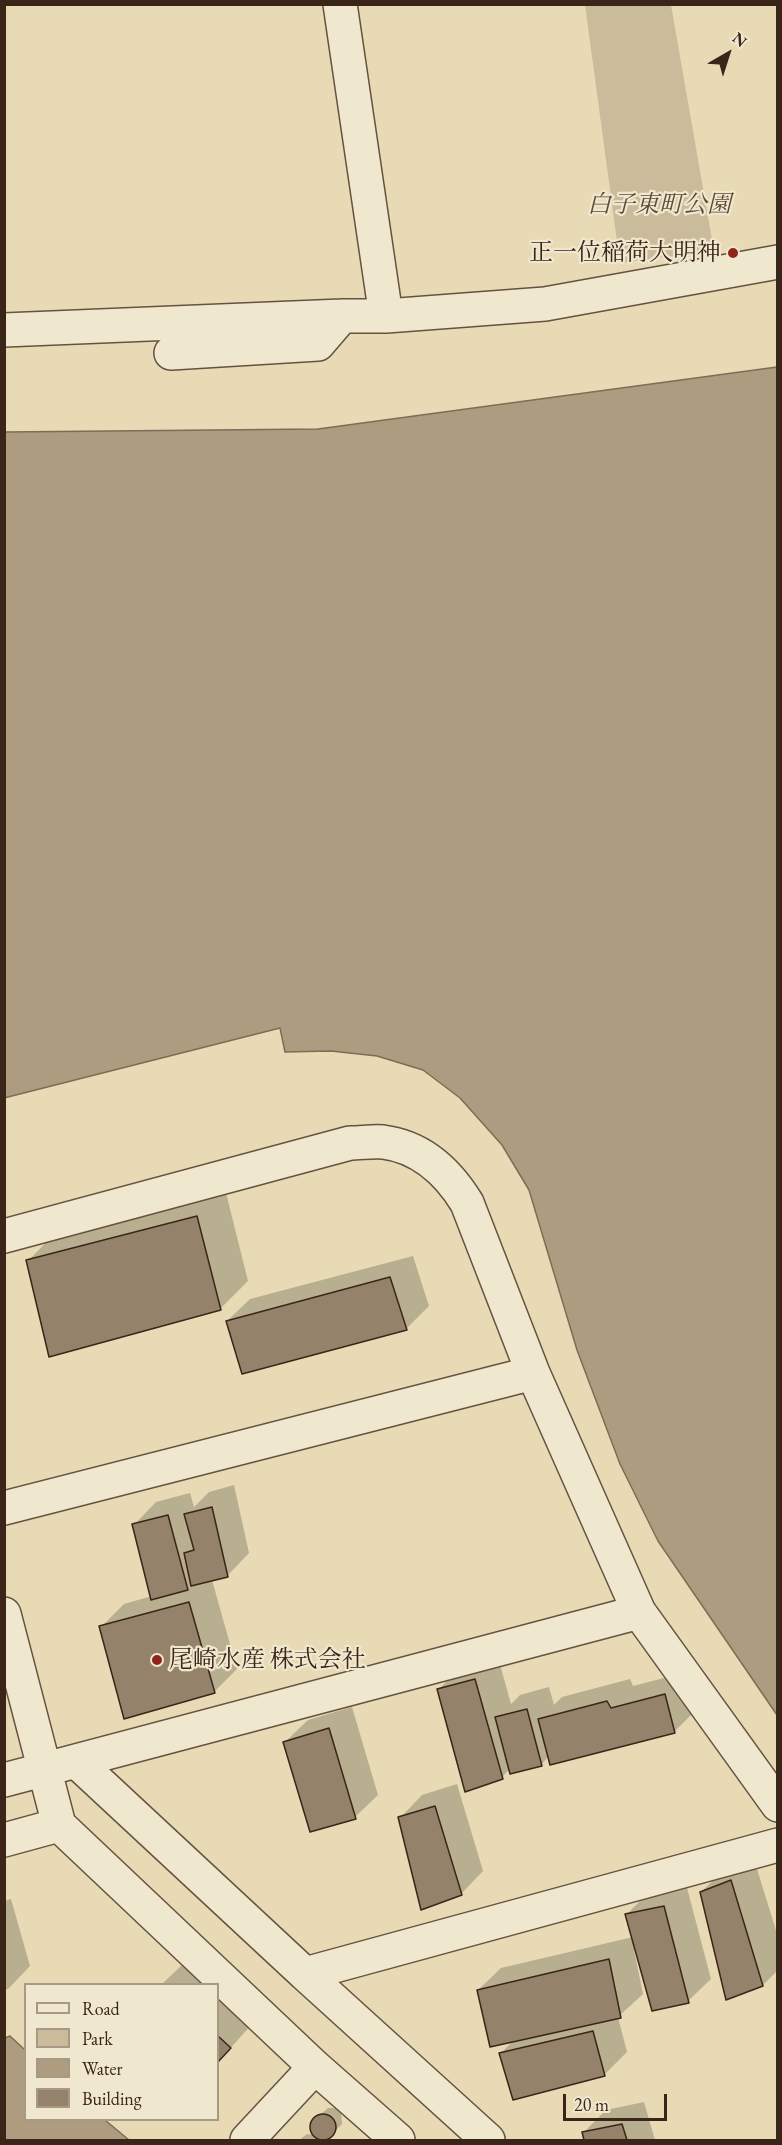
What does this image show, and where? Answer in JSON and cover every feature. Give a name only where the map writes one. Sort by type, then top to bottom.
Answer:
[{"type":"street","points":[[340,4],[386,316]]},
{"type":"street","points":[[4,330],[386,316],[545,304],[777,262]]},
{"type":"street","points":[[171,353],[318,344],[342,316]]},
{"type":"street","points":[[4,1236],[350,1143],[383,1142],[405,1148],[435,1164],[454,1182],[467,1203],[533,1372],[639,1612],[777,1805]]},
{"type":"street","points":[[4,1508],[533,1372]]},
{"type":"street","points":[[4,1780],[639,1612]]},
{"type":"street","points":[[4,1614],[59,1826],[315,2067],[398,2140]]},
{"type":"street","points":[[77,1762],[488,2140]]},
{"type":"street","points":[[4,1840],[59,1826]]},
{"type":"street","points":[[305,1974],[777,1845]]},
{"type":"street","points":[[247,2140],[315,2067]]},
{"type":"green space","name":"白子東町公園","points":[[585,5],[671,5],[714,251],[620,263]]},
{"type":"water","points":[[778,367],[777,1715],[658,1541],[620,1464],[577,1350],[529,1190],[502,1145],[460,1098],[423,1070],[377,1056],[331,1051],[285,1052],[280,1028],[4,1098],[5,432],[318,429]]},
{"type":"water","points":[[10,2036],[24,2049],[24,2121],[106,2121],[129,2140],[5,2140],[5,2038]]},
{"type":"building","points":[[197,1216],[221,1310],[49,1357],[26,1260]]},
{"type":"building","points":[[390,1277],[407,1330],[242,1374],[226,1321]]},
{"type":"building","points":[[212,1507],[228,1577],[191,1586],[184,1553],[194,1550],[184,1514]]},
{"type":"building","points":[[168,1515],[188,1590],[151,1600],[132,1524]]},
{"type":"building","name":"尾崎水産 株式会社","points":[[189,1602],[215,1693],[124,1719],[99,1626]]},
{"type":"building","points":[[475,1679],[503,1779],[465,1792],[437,1689]]},
{"type":"building","points":[[665,1694],[675,1733],[550,1765],[538,1719],[607,1701],[611,1708]]},
{"type":"building","points":[[527,1709],[542,1766],[510,1774],[495,1717]]},
{"type":"building","points":[[329,1728],[356,1819],[310,1832],[283,1742]]},
{"type":"building","points":[[435,1806],[462,1895],[421,1910],[398,1817]]},
{"type":"building","points":[[731,1880],[763,1986],[726,2000],[700,1892]]},
{"type":"building","points":[[664,1906],[689,2003],[652,2011],[625,1914]]},
{"type":"building","points":[[609,1959],[621,2018],[490,2047],[477,1990]]},
{"type":"building","points":[[593,2031],[605,2076],[513,2100],[499,2053]]},
{"type":"building","points":[[219,2037],[231,2048],[219,2061]]},
{"type":"building","points":[[323,2114],[332,2118],[336,2127],[332,2136],[323,2140],[314,2136],[310,2127],[314,2118]]},
{"type":"building","points":[[622,2124],[627,2140],[584,2140],[582,2132]]},
{"type":"place","name":"正一位稲荷大明神","points":[[733,253]]},
{"type":"place","name":"尾崎水産 株式会社","points":[[157,1660]]}]
